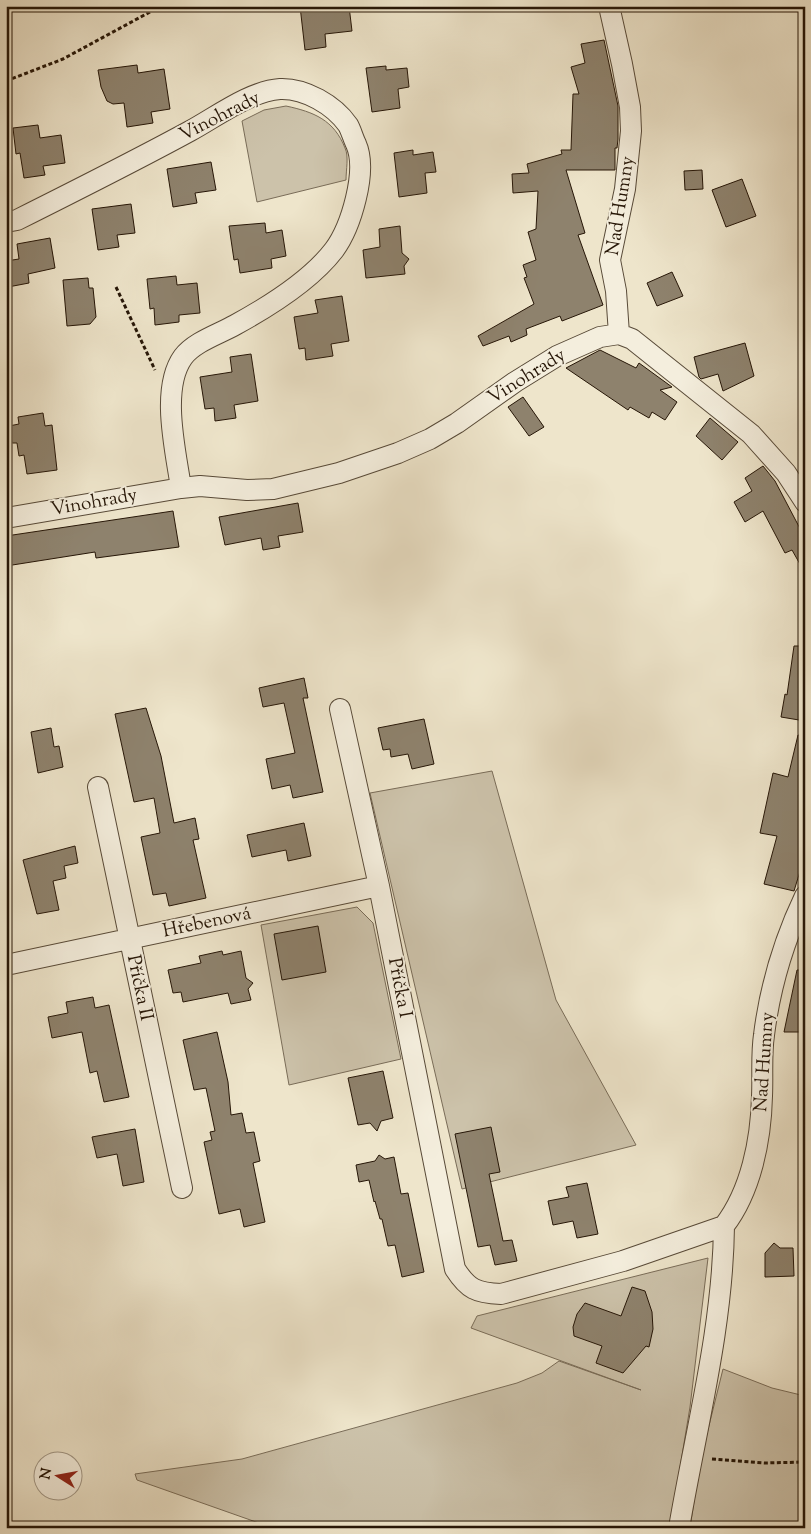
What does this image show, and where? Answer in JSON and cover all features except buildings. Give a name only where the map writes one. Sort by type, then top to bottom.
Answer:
[{"type":"street","name":"Nad Humny","points":[[609,6],[622,64],[631,132],[625,188],[614,232],[610,260],[616,292],[619,334]]},
{"type":"street","name":"Vinohrady","points":[[6,222],[17,220],[90,184],[248,98],[280,90],[305,93],[329,106],[348,125],[360,153],[359,188],[348,221],[334,249],[305,280],[238,324],[193,348],[183,357],[175,372],[172,416],[181,488]]},
{"type":"street","name":"Vinohrady","points":[[6,518],[181,488],[200,486],[273,489],[339,473],[398,453],[457,423],[515,382],[557,356],[600,337],[619,334]]},
{"type":"street","points":[[619,334],[632,339],[751,434],[786,473],[805,502]]},
{"type":"street","name":"Příčka I","points":[[340,709],[379,886],[455,1268],[466,1284],[483,1293],[501,1294],[623,1261],[724,1226]]},
{"type":"street","name":"Příčka II","points":[[98,788],[182,1188]]},
{"type":"street","name":"Hřebenová","points":[[6,965],[379,886]]},
{"type":"street","name":"Nad Humny","points":[[679,1528],[710,1363],[723,1272],[724,1226],[743,1191],[755,1155],[762,1098],[764,1037],[769,1004],[782,953],[805,896]]},
{"type":"path","points":[[6,81],[63,59],[160,6]]},
{"type":"path","points":[[116,286],[154,370],[173,384]]},
{"type":"path","points":[[692,1454],[722,1460],[764,1463],[805,1462]]},
{"type":"shaded area","points":[[286,106],[314,115],[335,130],[346,151],[346,180],[257,202],[242,121],[264,110]]},
{"type":"shaded area","points":[[492,771],[556,1000],[636,1145],[462,1189],[370,793]]},
{"type":"shaded area","points":[[357,907],[373,923],[401,1059],[289,1085],[261,925]]},
{"type":"shaded area","points":[[708,1258],[690,1407],[670,1528],[273,1528],[137,1480],[135,1474],[242,1459],[517,1383],[542,1373],[559,1361],[641,1390],[471,1328],[477,1316]]},
{"type":"shaded area","points":[[723,1369],[772,1388],[805,1396],[805,1528],[690,1528],[700,1462]]}]
